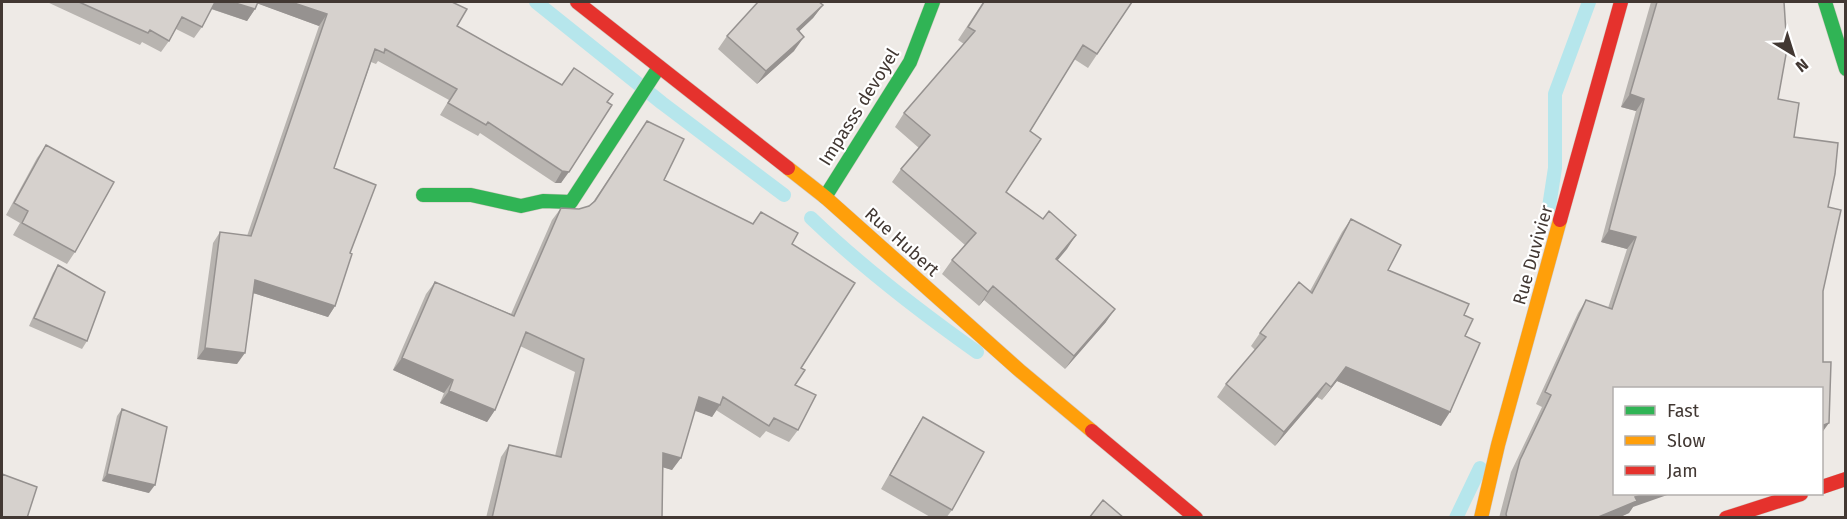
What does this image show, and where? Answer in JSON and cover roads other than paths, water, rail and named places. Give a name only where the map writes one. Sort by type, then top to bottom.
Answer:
[{"type":"street","name":"Rue Hubert","points":[[577,2],[825,197],[1019,370],[1196,518]]},
{"type":"street","name":"Impasss devoyel","points":[[825,197],[910,62],[933,2]]},
{"type":"street","name":"Rue Duvivier","points":[[1480,518],[1498,445],[1621,2]]},
{"type":"street","points":[[1825,2],[1845,69]]},
{"type":"street","points":[[423,195],[471,195],[522,206],[543,201],[571,202],[659,67]]},
{"type":"street","points":[[1823,486],[1845,479]]},
{"type":"street","points":[[1726,518],[1798,495]]},
{"type":"waterway","points":[[536,2],[662,103],[784,195]]},
{"type":"waterway","points":[[1549,207],[1555,168],[1555,94],[1589,2]]},
{"type":"waterway","points":[[811,218],[891,288],[977,352]]},
{"type":"waterway","points":[[1456,518],[1480,468]]}]
